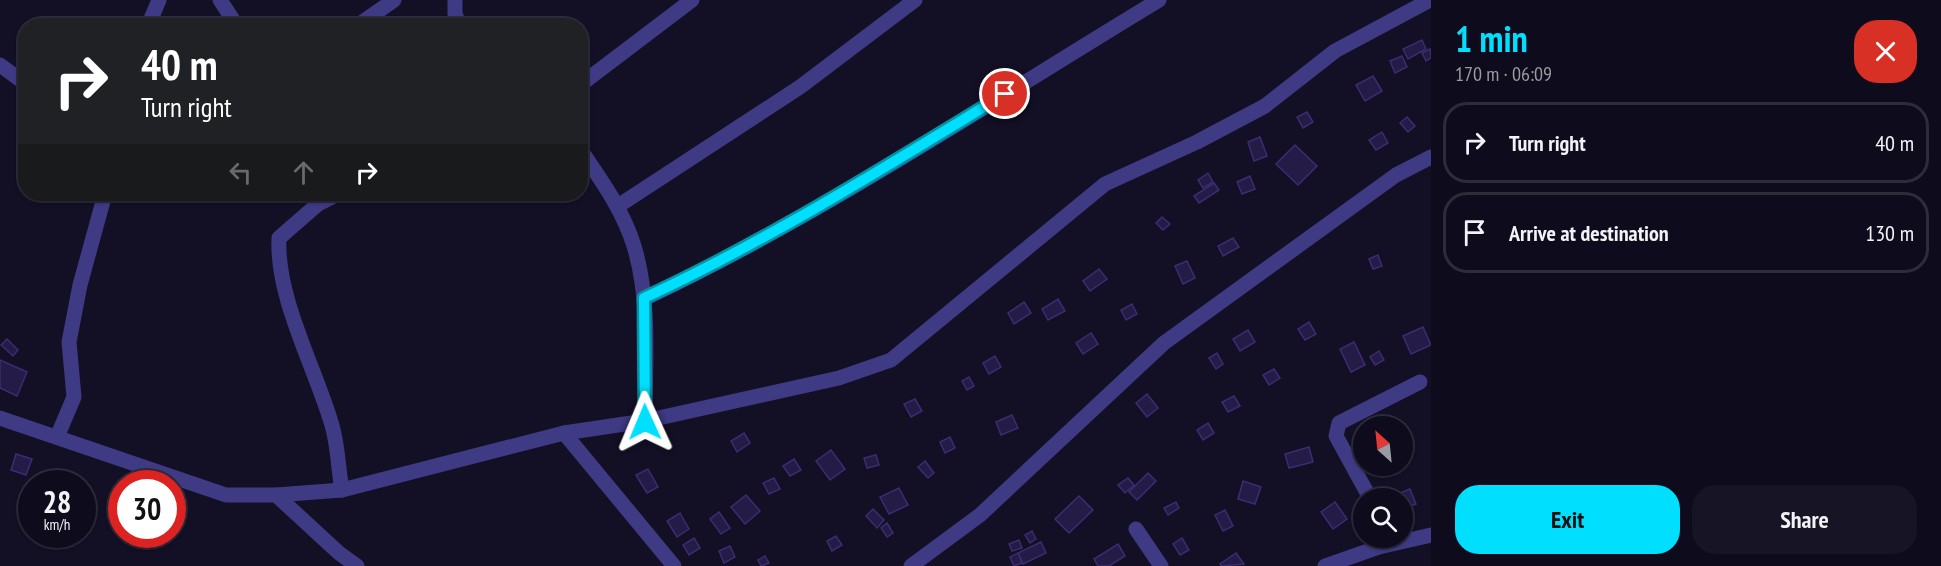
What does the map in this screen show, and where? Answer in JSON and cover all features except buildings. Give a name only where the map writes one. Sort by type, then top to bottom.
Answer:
[{"type":"street","points":[[151,18],[159,0]]},
{"type":"street","points":[[220,0],[232,18]]},
{"type":"street","points":[[368,18],[394,0]]},
{"type":"street","points":[[455,0],[456,18]]},
{"type":"street","points":[[588,79],[692,0]]},
{"type":"street","points":[[618,206],[800,87],[915,0]]},
{"type":"street","points":[[644,298],[705,270],[871,176],[1159,0]]},
{"type":"street","points":[[0,418],[226,495],[276,495],[342,489],[564,433],[645,422],[838,378],[891,360],[1105,184],[1197,142],[1265,106],[1335,51],[1430,0]]},
{"type":"street","points":[[0,65],[18,78]]},
{"type":"street","points":[[911,566],[980,515],[1164,343],[1396,176],[1431,157]]},
{"type":"street","points":[[588,161],[618,206],[634,246],[644,298],[645,422]]},
{"type":"street","points":[[57,437],[74,397],[69,342],[80,285],[103,201]]},
{"type":"street","points":[[324,201],[279,238],[278,263],[311,372],[332,423],[342,489]]},
{"type":"street","points":[[1365,488],[1336,436],[1339,423],[1419,382]]},
{"type":"street","points":[[564,433],[674,566]]},
{"type":"street","points":[[276,495],[339,554],[357,566]]},
{"type":"street","points":[[1136,529],[1161,566]]},
{"type":"street","points":[[1413,537],[1431,535]]},
{"type":"street","points":[[1324,566],[1369,548]]},
{"type":"route","points":[[645,422],[644,298],[705,270],[871,176],[1005,94]]}]
